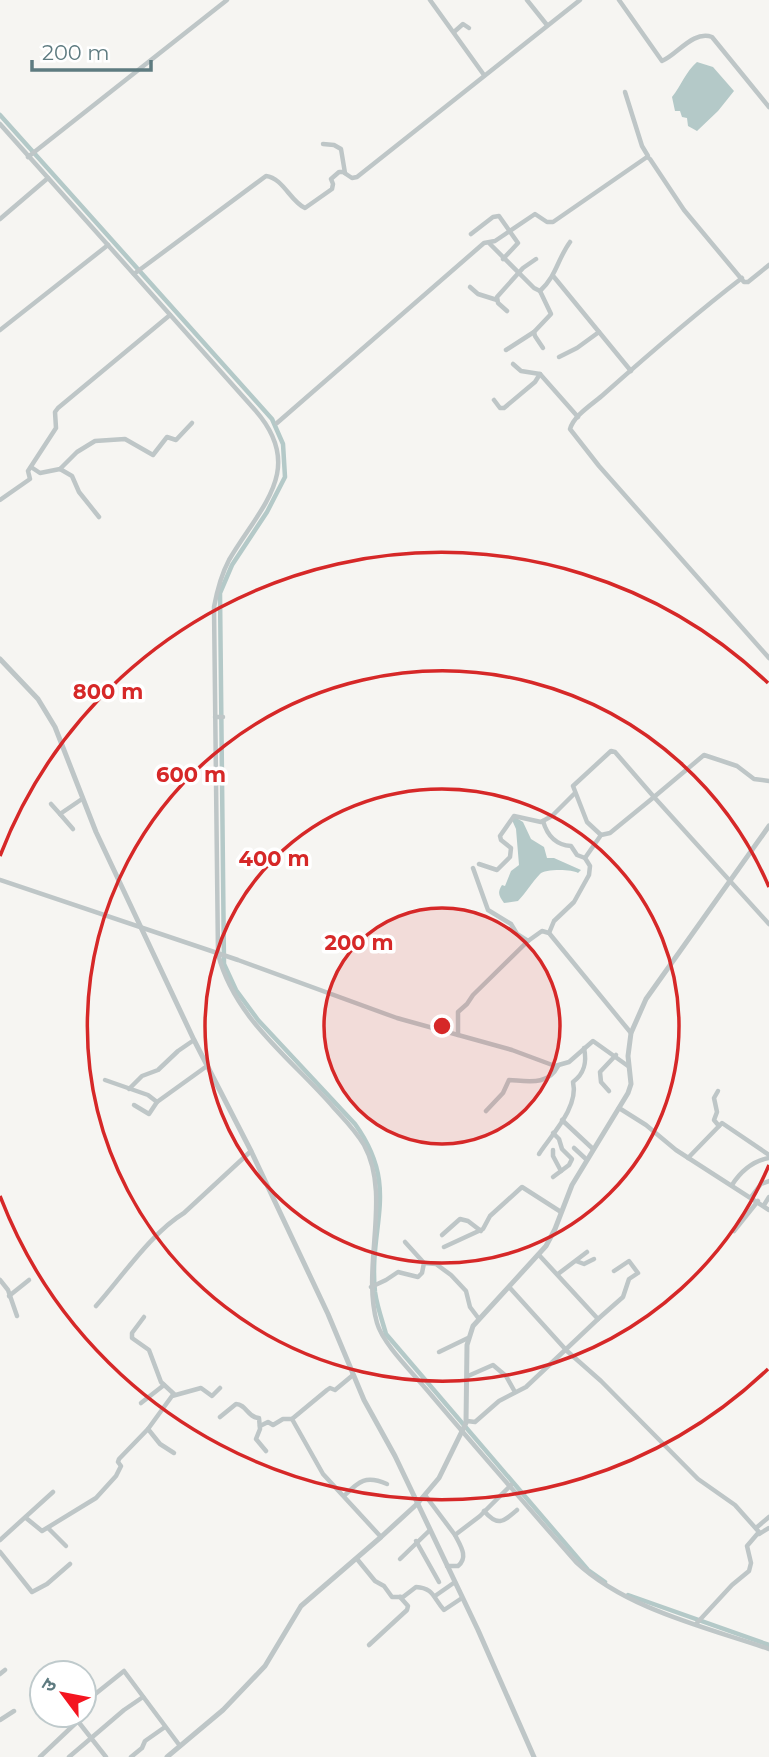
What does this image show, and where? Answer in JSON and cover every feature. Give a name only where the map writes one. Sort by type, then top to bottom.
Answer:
[{"type":"street","points":[[33,154],[227,0]]},
{"type":"street","points":[[430,0],[484,75]]},
{"type":"street","points":[[527,0],[547,25]]},
{"type":"street","points":[[137,272],[266,176],[275,178],[296,202],[305,208],[332,189],[331,179],[341,171],[352,178],[357,177],[580,0]]},
{"type":"street","points":[[619,0],[661,60],[665,60],[686,43],[709,35],[733,60],[769,107]]},
{"type":"street","points":[[454,32],[463,24],[469,28]]},
{"type":"street","points":[[625,92],[642,146],[684,210],[747,283],[769,265]]},
{"type":"street","points":[[0,124],[33,154],[48,178],[108,245],[137,272],[170,315],[266,422],[278,449],[279,464],[275,486],[228,562],[217,593],[214,617],[219,718],[220,955],[228,986],[254,1024],[328,1100],[355,1132],[366,1150],[371,1163],[375,1194],[371,1286],[374,1313],[382,1334],[465,1426],[576,1562],[595,1578],[632,1600],[769,1649]]},
{"type":"street","points":[[323,144],[341,149],[345,173]]},
{"type":"street","points":[[277,423],[484,243],[489,244],[535,214],[547,222],[553,222],[648,157]]},
{"type":"street","points":[[0,219],[48,178]]},
{"type":"street","points":[[471,234],[496,215],[518,243],[503,259]]},
{"type":"street","points":[[540,291],[554,277],[559,259],[570,242]]},
{"type":"street","points":[[489,244],[540,291],[551,316],[534,332],[506,350]]},
{"type":"street","points":[[0,330],[108,245]]},
{"type":"street","points":[[497,300],[525,266],[537,259]]},
{"type":"street","points":[[554,277],[631,371]]},
{"type":"street","points":[[742,278],[699,311],[570,426],[571,432],[769,658]]},
{"type":"street","points":[[470,287],[476,293],[497,300],[507,311]]},
{"type":"street","points":[[0,500],[30,480],[28,471],[56,428],[55,412],[58,408],[170,315]]},
{"type":"street","points":[[559,357],[577,348],[599,331]]},
{"type":"street","points":[[534,332],[543,348]]},
{"type":"street","points":[[513,365],[521,371],[540,374],[578,417]]},
{"type":"street","points":[[494,400],[500,408],[504,408],[535,382],[540,374]]},
{"type":"street","points":[[31,467],[40,473],[60,469],[77,452],[95,441],[125,439],[153,455],[167,437],[176,440],[192,423]]},
{"type":"street","points":[[60,469],[72,476],[79,492],[99,517]]},
{"type":"street","points":[[0,659],[38,699],[55,727],[82,799],[140,926],[209,1071],[251,1151],[328,1314],[353,1376],[462,1598],[534,1757]]},
{"type":"street","points":[[601,835],[587,822],[574,794],[573,784],[611,751],[615,752],[769,924]]},
{"type":"street","points":[[585,858],[601,835],[610,833],[704,755],[737,766],[754,779],[769,781]]},
{"type":"street","points":[[479,864],[497,870],[510,857],[510,848],[500,836],[514,816],[535,822],[543,821],[552,816],[574,794]]},
{"type":"street","points":[[60,814],[82,799]]},
{"type":"street","points":[[51,804],[73,829]]},
{"type":"street","points":[[543,821],[546,830],[558,844],[571,846],[590,866],[589,874],[572,905],[554,921],[549,933]]},
{"type":"street","points":[[167,1757],[223,1710],[265,1666],[301,1606],[417,1504],[445,1468],[465,1426],[468,1338],[479,1319],[539,1255],[552,1237],[580,1172],[630,1088],[628,1066],[631,1032],[646,999],[769,826]]},
{"type":"street","points":[[473,868],[488,909],[511,925],[517,934],[528,942]]},
{"type":"street","points":[[0,880],[140,926],[397,1017],[558,1066],[569,1062],[590,1041],[595,1041],[628,1066]]},
{"type":"street","points":[[458,1035],[458,1012],[540,931],[549,933],[631,1032]]},
{"type":"street","points":[[129,1090],[142,1076],[158,1070],[194,1040]]},
{"type":"street","points":[[539,1154],[574,1097],[573,1082],[585,1066],[583,1048]]},
{"type":"street","points":[[609,1091],[601,1082],[600,1072],[616,1055]]},
{"type":"street","points":[[486,1111],[503,1093],[509,1080],[543,1080],[554,1074],[558,1066]]},
{"type":"street","points":[[134,1105],[149,1114],[157,1102],[209,1071]]},
{"type":"street","points":[[105,1080],[148,1095],[157,1102]]},
{"type":"street","points":[[718,1091],[714,1098],[717,1111],[714,1120],[719,1126]]},
{"type":"street","points":[[619,1108],[688,1158],[769,1210]]},
{"type":"street","points":[[562,1120],[593,1149]]},
{"type":"street","points":[[688,1158],[725,1123],[769,1156]]},
{"type":"street","points":[[553,1133],[559,1139],[562,1149],[572,1157],[569,1165],[553,1177]]},
{"type":"street","points":[[574,1148],[587,1160]]},
{"type":"street","points":[[553,1150],[561,1171]]},
{"type":"street","points":[[96,1306],[123,1270],[173,1220],[251,1151]]},
{"type":"street","points":[[732,1185],[754,1162],[769,1156]]},
{"type":"street","points":[[569,1165],[580,1172]]},
{"type":"street","points":[[751,1197],[761,1184],[769,1181]]},
{"type":"street","points":[[444,1247],[481,1231],[490,1216],[522,1187],[561,1212]]},
{"type":"street","points":[[764,1205],[769,1197]]},
{"type":"street","points":[[734,1231],[758,1201]]},
{"type":"street","points":[[442,1235],[460,1219],[468,1221],[481,1231]]},
{"type":"street","points":[[405,1242],[424,1263]]},
{"type":"street","points":[[558,1274],[587,1252]]},
{"type":"street","points":[[539,1255],[598,1319]]},
{"type":"street","points":[[575,1261],[584,1264],[594,1259]]},
{"type":"street","points":[[465,1426],[475,1422],[499,1401],[526,1387],[623,1297],[629,1279],[638,1273],[629,1261],[614,1271]]},
{"type":"street","points":[[371,1286],[398,1272],[418,1277],[422,1273],[424,1263]]},
{"type":"street","points":[[424,1263],[440,1266],[451,1275],[466,1291],[470,1307],[479,1319]]},
{"type":"street","points":[[0,1280],[8,1290],[17,1315]]},
{"type":"street","points":[[9,1296],[29,1280]]},
{"type":"street","points":[[510,1287],[567,1351],[601,1381],[698,1479],[729,1500],[757,1531]]},
{"type":"street","points":[[144,1317],[132,1333],[132,1338],[149,1350],[164,1385],[174,1394]]},
{"type":"street","points":[[439,1352],[468,1338]]},
{"type":"street","points":[[468,1376],[493,1365],[506,1376],[515,1392]]},
{"type":"street","points":[[260,1426],[268,1422],[273,1425],[282,1419],[292,1419],[327,1390],[335,1390],[353,1376]]},
{"type":"street","points":[[141,1403],[164,1385]]},
{"type":"street","points":[[26,1518],[41,1531],[96,1498],[116,1476],[121,1466],[119,1459],[148,1429],[174,1394],[201,1388],[212,1396],[220,1388]]},
{"type":"street","points":[[220,1418],[239,1404],[253,1417],[259,1418],[257,1439],[266,1451]]},
{"type":"street","points":[[292,1419],[320,1469],[381,1537]]},
{"type":"street","points":[[148,1429],[160,1444],[174,1453]]},
{"type":"street","points":[[345,1495],[357,1482],[363,1480],[387,1484]]},
{"type":"street","points":[[455,1535],[511,1485]]},
{"type":"street","points":[[0,1540],[53,1492]]},
{"type":"street","points":[[425,1495],[455,1535],[464,1555],[458,1566],[446,1566]]},
{"type":"street","points":[[484,1511],[496,1521],[506,1519],[517,1510]]},
{"type":"street","points":[[697,1624],[702,1615],[748,1571],[751,1563],[747,1546],[769,1517]]},
{"type":"street","points":[[48,1528],[66,1546]]},
{"type":"street","points":[[757,1531],[769,1528]]},
{"type":"street","points":[[400,1559],[429,1531]]},
{"type":"street","points":[[416,1541],[439,1582]]},
{"type":"street","points":[[0,1552],[34,1592],[70,1564]]},
{"type":"street","points":[[357,1559],[391,1596],[401,1597],[416,1587],[431,1590],[444,1610],[462,1598]]},
{"type":"street","points":[[435,1597],[454,1583]]},
{"type":"street","points":[[369,1645],[407,1609],[408,1606],[401,1597]]},
{"type":"street","points":[[0,1674],[5,1670]]},
{"type":"street","points":[[98,1692],[124,1671],[180,1746]]},
{"type":"street","points":[[69,1757],[143,1697]]},
{"type":"street","points":[[0,1720],[14,1711]]},
{"type":"street","points":[[131,1757],[142,1748],[145,1741],[165,1727]]},
{"type":"street","points":[[40,1757],[70,1729]]},
{"type":"street","points":[[84,1729],[106,1757]]},
{"type":"shaded area","points":[[697,62],[713,67],[734,91],[697,131],[688,126],[687,118],[682,117],[680,111],[675,111],[672,97]]},
{"type":"shaded area","points":[[515,817],[523,822],[531,839],[544,847],[547,858],[554,858],[581,870],[578,873],[558,870],[543,872],[518,901],[504,903],[499,894],[500,888],[505,886],[511,871],[519,865],[516,829],[512,820]]},
{"type":"waterway","points":[[0,115],[272,419],[283,444],[285,477],[267,512],[232,565],[220,593],[224,964],[236,990],[258,1020],[355,1124],[369,1147],[377,1168],[380,1188],[374,1268],[375,1292],[386,1334],[588,1570],[605,1582]]},
{"type":"waterway","points":[[628,1595],[769,1645]]}]
